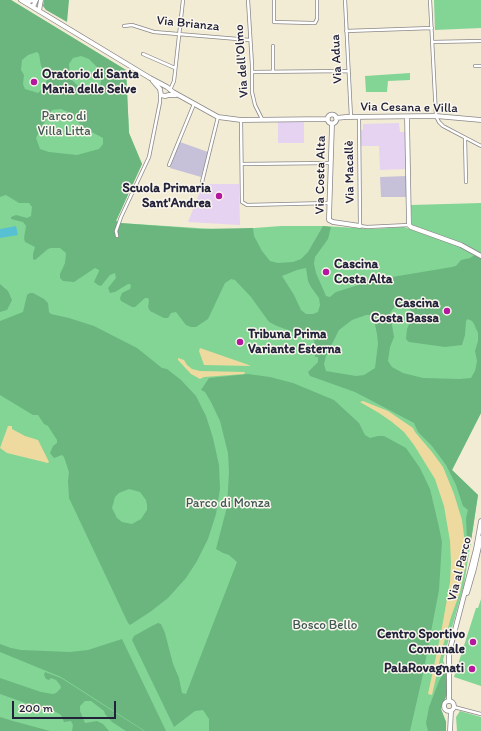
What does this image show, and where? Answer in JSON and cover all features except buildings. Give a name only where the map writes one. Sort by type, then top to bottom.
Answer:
[{"type":"street","points":[[23,1],[32,0]]},
{"type":"street","points":[[33,7],[36,0]]},
{"type":"street","points":[[39,11],[41,0]]},
{"type":"street","points":[[160,102],[174,82],[183,0]]},
{"type":"street","name":"Via dell'Olmo","points":[[248,0],[253,98],[262,120]]},
{"type":"street","points":[[274,0],[274,22],[312,23],[315,22],[317,18],[317,0]]},
{"type":"street","name":"Via Adua","points":[[344,0],[351,117]]},
{"type":"street","points":[[430,0],[436,116],[443,126],[481,146]]},
{"type":"street","points":[[23,1],[150,78],[167,91]]},
{"type":"street","name":"Via Brianza","points":[[124,26],[132,25],[154,32],[250,40]]},
{"type":"street","points":[[346,31],[432,28]]},
{"type":"street","points":[[432,42],[481,41]]},
{"type":"street","points":[[273,46],[273,72]]},
{"type":"street","points":[[143,54],[175,68]]},
{"type":"street","points":[[475,66],[481,66]]},
{"type":"street","points":[[252,72],[348,71]]},
{"type":"street","points":[[150,78],[160,92]]},
{"type":"street","points":[[117,236],[116,231],[149,157],[160,102],[161,87],[218,117],[241,120],[328,119],[332,115],[336,118],[335,123],[329,123],[328,119]]},
{"type":"street","points":[[160,92],[167,91]]},
{"type":"street","points":[[169,165],[194,104]]},
{"type":"street","name":"Via Cesana e Villa","points":[[336,118],[436,116],[481,120]]},
{"type":"street","points":[[202,182],[218,117]]},
{"type":"street","name":"Via Macallè","points":[[359,117],[360,226]]},
{"type":"street","points":[[407,117],[409,225],[461,245],[481,256]]},
{"type":"street","points":[[241,120],[242,202],[247,205],[329,203]]},
{"type":"street","name":"Via Costa Alta","points":[[332,124],[329,220],[333,222],[367,227],[409,225]]},
{"type":"street","points":[[465,138],[466,182]]},
{"type":"street","points":[[242,164],[330,163]]},
{"type":"street","name":"Via al Parco","points":[[449,701],[449,653],[476,549],[481,521]]},
{"type":"street","name":"Via al Parco","points":[[457,622],[474,569],[480,546],[481,531]]},
{"type":"street","points":[[450,731],[453,709],[453,703],[449,701],[446,703],[446,710],[453,709],[481,714]]},
{"type":"shaded area","points":[[304,121],[304,143],[278,143],[278,122]]},
{"type":"shaded area","points":[[399,123],[400,132],[405,132],[405,169],[380,170],[379,146],[361,146],[361,130],[363,130],[363,124]]},
{"type":"shaded area","points":[[180,142],[208,152],[201,177],[170,168]]},
{"type":"shaded area","points":[[406,176],[407,197],[381,197],[380,177]]},
{"type":"shaded area","name":"Scuola Primaria Sant'Andrea","points":[[203,184],[239,184],[240,225],[188,222]]},
{"type":"green space","name":"Parco di Monza","points":[[0,0],[11,0],[126,70],[129,133],[142,164],[116,221],[120,223],[228,230],[281,226],[323,226],[373,229],[404,227],[458,246],[481,258],[481,413],[452,470],[478,495],[464,585],[443,660],[446,669],[447,694],[441,709],[446,722],[446,731],[0,731]]},
{"type":"green space","points":[[0,0],[11,0],[126,70],[129,133],[142,164],[116,221],[120,223],[200,229],[253,228],[254,236],[262,251],[270,261],[278,263],[293,262],[301,259],[308,252],[323,226],[331,227],[328,239],[315,257],[314,264],[316,273],[326,296],[330,297],[336,292],[374,280],[452,267],[456,266],[461,260],[475,255],[481,258],[481,413],[452,470],[478,495],[470,548],[467,541],[466,518],[468,510],[463,506],[456,485],[446,465],[432,446],[418,432],[414,423],[355,392],[310,376],[308,372],[318,362],[318,357],[315,357],[314,336],[296,333],[269,322],[251,297],[235,280],[231,279],[225,283],[208,319],[196,327],[186,325],[176,312],[171,313],[168,318],[164,318],[150,311],[148,307],[148,298],[145,298],[135,307],[121,301],[120,298],[122,293],[130,289],[131,286],[128,284],[115,292],[110,293],[108,288],[116,278],[115,273],[110,275],[101,286],[94,282],[99,271],[95,268],[74,282],[63,281],[60,278],[60,274],[65,263],[66,253],[60,248],[51,248],[35,260],[33,259],[35,247],[25,242],[24,238],[26,226],[23,222],[11,219],[11,217],[16,215],[27,218],[31,216],[32,207],[29,203],[19,203],[6,195],[0,197]],"holes":[[[37,52],[39,54],[41,66],[49,76],[43,88],[38,93],[25,89],[23,84],[24,75],[21,70],[22,60],[28,55]],[[81,56],[89,59],[100,70],[101,81],[97,92],[79,87],[70,78],[69,64],[73,58]],[[61,109],[68,112],[84,128],[103,138],[103,144],[99,149],[77,155],[49,152],[40,149],[36,138],[52,110]],[[306,268],[308,281],[319,298],[320,305],[318,312],[306,314],[301,310],[294,295],[282,276]],[[396,305],[406,305],[411,311],[411,319],[407,329],[406,339],[409,342],[445,347],[462,345],[465,335],[466,321],[468,319],[472,321],[478,333],[478,341],[475,351],[477,361],[475,371],[471,378],[423,378],[403,373],[392,367],[388,361],[390,347],[394,337],[390,313]],[[366,315],[373,315],[378,344],[375,368],[364,375],[356,376],[326,371],[324,364],[326,356],[339,330],[352,320]]]},
{"type":"green space","points":[[44,0],[69,0],[67,22],[46,10],[43,6]]},
{"type":"green space","points":[[434,0],[481,0],[481,28],[435,30]]},
{"type":"green space","points":[[410,73],[410,80],[388,81],[387,92],[366,92],[365,76]]},
{"type":"green space","points":[[481,203],[481,254],[463,244],[412,225],[411,205]]},
{"type":"green space","points":[[0,284],[8,291],[12,300],[7,310],[0,312]]},
{"type":"green space","points":[[33,293],[44,299],[48,303],[49,312],[51,314],[94,326],[137,348],[162,368],[167,369],[181,380],[196,396],[206,416],[213,438],[219,465],[220,489],[216,514],[208,539],[197,561],[186,578],[168,598],[130,625],[69,498],[69,472],[64,457],[62,455],[54,458],[50,453],[53,446],[57,443],[57,440],[48,426],[44,424],[38,415],[33,415],[0,395],[0,321],[23,312],[27,295]],"holes":[[[129,489],[140,492],[146,500],[147,510],[141,519],[132,524],[122,522],[117,518],[112,508],[115,497],[119,493]]]},
{"type":"green space","name":"Bosco Bello","points":[[248,374],[270,377],[293,383],[334,400],[359,423],[365,435],[370,438],[384,436],[406,448],[420,468],[430,489],[442,542],[439,590],[423,674],[410,731],[209,731],[209,719],[203,710],[195,711],[174,727],[132,640],[134,636],[150,627],[158,623],[161,624],[165,633],[173,664],[179,678],[182,693],[186,694],[237,562],[229,555],[216,549],[227,507],[229,472],[228,453],[220,421],[205,392],[201,390],[209,378]]},
{"type":"green space","name":"Centro Sportivo Comunale","points":[[481,599],[481,686],[454,677],[476,608],[478,608]]},
{"type":"green space","points":[[122,639],[166,731],[145,731],[61,677],[0,652],[0,644],[21,650],[70,652],[88,650]]},
{"type":"green space","points":[[446,669],[447,694],[441,709],[446,722],[446,731],[428,731],[426,723],[429,707],[439,681]]},
{"type":"green space","points":[[45,672],[61,678],[144,731],[126,731],[112,722],[104,711],[91,701],[85,701],[80,706],[80,711],[85,723],[97,721],[103,724],[109,731],[72,731],[73,725],[71,721],[64,722],[61,715],[49,708],[31,705],[0,694],[0,678],[41,692],[56,693],[61,688],[60,685],[56,680],[51,678],[49,680],[46,679],[44,675]]},
{"type":"green space","points":[[460,711],[481,717],[481,731],[457,731],[456,717]]},
{"type":"green space","points":[[0,717],[13,721],[50,731],[0,731]]},
{"type":"sand","points":[[200,348],[251,366],[204,365],[199,351]]},
{"type":"sand","points":[[178,358],[184,360],[192,369],[200,371],[245,372],[244,374],[204,377],[200,379],[191,374],[178,360]]},
{"type":"sand","points":[[363,401],[388,411],[413,428],[443,467],[454,494],[462,520],[466,552],[465,568],[460,592],[443,646],[432,695],[428,694],[450,582],[450,541],[444,506],[435,479],[404,432],[379,413],[360,402]]},
{"type":"sand","points":[[8,426],[12,426],[12,429],[25,436],[38,440],[49,462],[7,453],[0,448]]},
{"type":"water","points":[[16,226],[18,235],[0,238],[0,229]]},
{"type":"place","name":"Oratorio di Santa Maria delle Selve","points":[[34,82]]},
{"type":"place","name":"Scuola Primaria Sant'Andrea","points":[[219,196]]},
{"type":"place","name":"Cascina Costa Alta","points":[[326,272]]},
{"type":"place","name":"Cascina Costa Bassa","points":[[447,311]]},
{"type":"place","name":"Tribuna Prima Variante Esterna","points":[[240,342]]},
{"type":"place","name":"Centro Sportivo Comunale","points":[[473,642]]},
{"type":"place","name":"PalaRovagnati","points":[[472,669]]},
{"type":"park label","name":"Parco di Villa Litta","points":[[64,124]]}]
